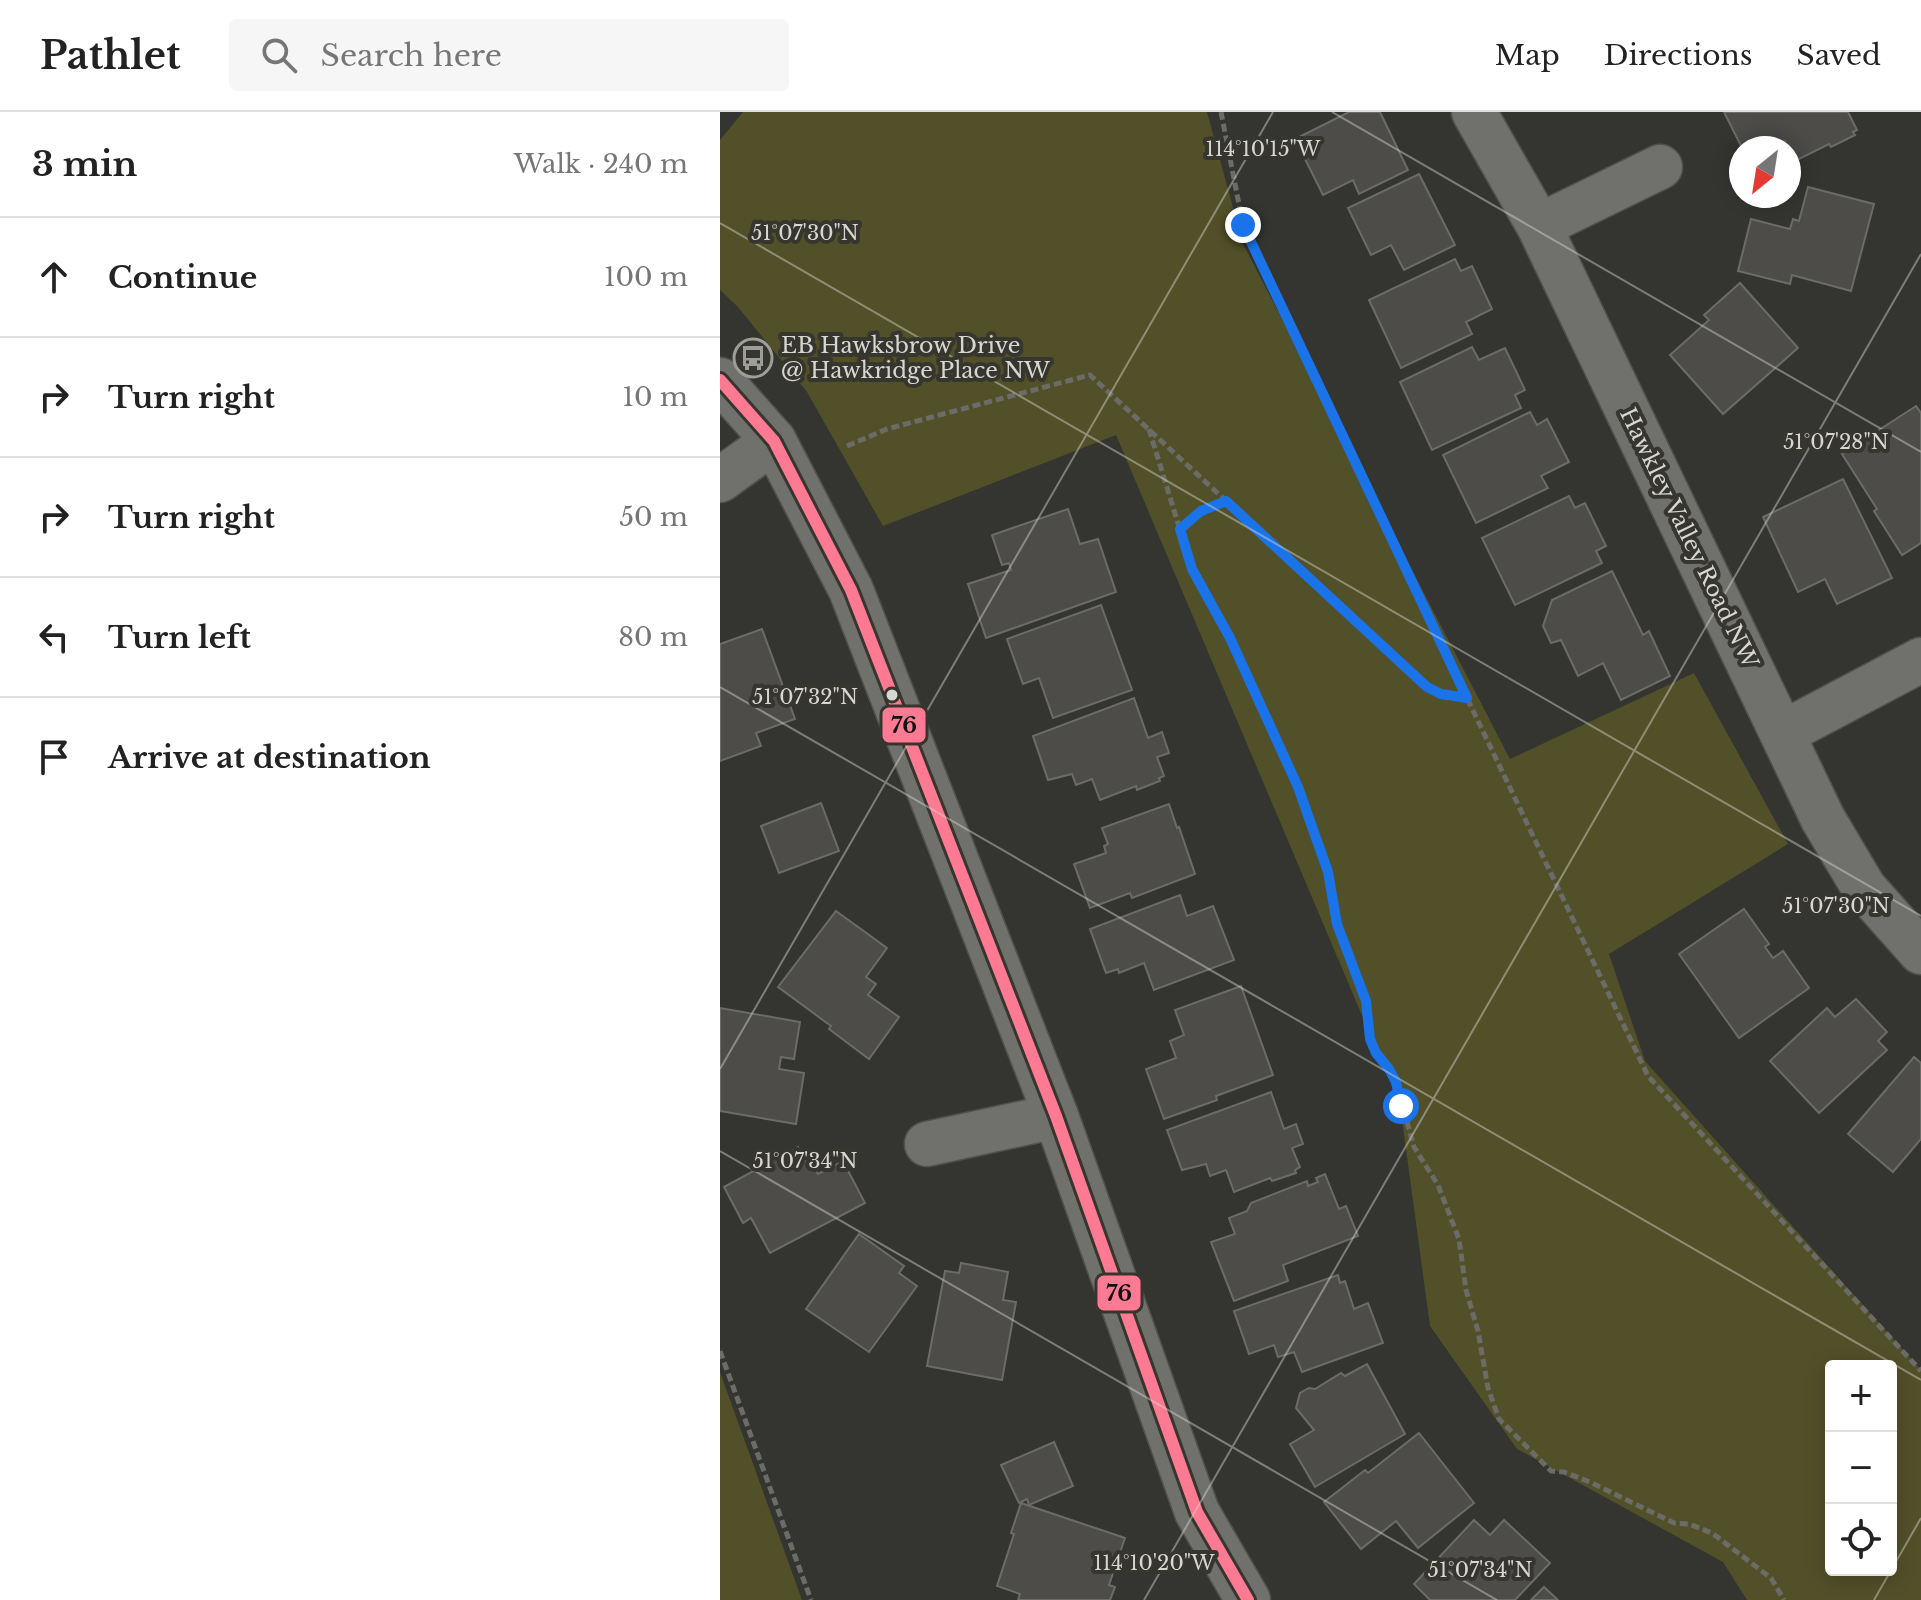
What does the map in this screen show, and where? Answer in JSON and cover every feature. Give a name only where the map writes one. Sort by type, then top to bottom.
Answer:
[{"type":"street","name":"Hawkley Valley Road NW","points":[[1474,112],[1539,226],[1823,819],[1864,888],[1921,952]]},
{"type":"street","points":[[1539,226],[1660,167]]},
{"type":"street","points":[[720,380],[774,441],[851,590],[1056,1116],[1197,1512],[1248,1600]]},
{"type":"street","points":[[720,480],[774,441]]},
{"type":"street","points":[[1783,733],[1921,660]]},
{"type":"street","points":[[927,1144],[1056,1116]]},
{"type":"path","points":[[1221,112],[1243,225],[1648,1076],[1921,1371]]},
{"type":"path","points":[[847,446],[887,429],[1090,375],[1427,687],[1441,694],[1467,698]]},
{"type":"path","points":[[1149,428],[1192,569],[1230,638],[1283,753],[1321,850],[1337,924],[1366,1001],[1370,1039],[1396,1082],[1414,1147],[1438,1185],[1459,1239],[1466,1290],[1478,1331],[1488,1388],[1499,1419],[1551,1471],[1564,1472],[1590,1482],[1674,1523],[1689,1524],[1712,1533],[1771,1578],[1784,1600]]},
{"type":"path","points":[[1180,529],[1201,511],[1226,501]]},
{"type":"path","points":[[720,1351],[811,1600]]},
{"type":"shaded area","points":[[743,112],[1207,112],[1243,244],[1510,759],[1694,673],[1788,844],[1609,954],[1645,1061],[1921,1370],[1921,1600],[1747,1600],[1723,1562],[1517,1449],[1430,1326],[1400,1105],[1116,435],[883,526],[807,392],[738,307],[720,290],[720,140]]},
{"type":"shaded area","points":[[720,1372],[802,1600],[720,1600]]},
{"type":"building","points":[[1349,112],[1380,112],[1408,170],[1359,194],[1353,180],[1323,195],[1295,139]]},
{"type":"building","points":[[1724,112],[1848,112],[1857,130],[1853,132],[1855,135],[1831,147],[1829,144],[1801,158],[1801,136],[1736,136]]},
{"type":"building","points":[[1419,174],[1455,245],[1404,270],[1391,245],[1371,255],[1348,208]]},
{"type":"building","points":[[1808,187],[1874,204],[1851,291],[1792,275],[1790,284],[1738,271],[1751,219],[1790,229],[1793,219],[1799,221]]},
{"type":"building","points":[[1455,259],[1461,271],[1472,266],[1492,309],[1466,322],[1472,334],[1401,368],[1369,300]]},
{"type":"building","points":[[1740,283],[1798,348],[1723,414],[1670,355],[1709,320],[1704,315]]},
{"type":"building","points":[[1472,347],[1479,360],[1505,348],[1525,390],[1515,395],[1521,408],[1432,450],[1400,382]]},
{"type":"building","points":[[1916,406],[1921,413],[1921,543],[1902,555],[1842,454]]},
{"type":"building","points":[[1530,412],[1537,425],[1547,419],[1569,462],[1541,476],[1548,488],[1476,523],[1443,455]]},
{"type":"building","points":[[1843,479],[1892,578],[1837,604],[1825,579],[1798,592],[1763,517]]},
{"type":"building","points":[[1569,496],[1575,508],[1585,503],[1606,546],[1596,551],[1602,563],[1515,605],[1482,538]]},
{"type":"building","points":[[1068,509],[1080,544],[1098,539],[1116,592],[986,638],[968,584],[1011,570],[1009,563],[1002,565],[992,535]]},
{"type":"building","points":[[1612,571],[1643,635],[1649,631],[1670,676],[1621,700],[1603,663],[1578,676],[1561,640],[1551,643],[1543,626],[1552,600]]},
{"type":"building","points":[[1101,605],[1132,690],[1053,718],[1039,678],[1023,684],[1007,639]]},
{"type":"building","points":[[762,629],[795,719],[756,733],[761,746],[720,761],[720,644]]},
{"type":"building","points":[[1134,698],[1148,738],[1162,732],[1169,753],[1157,757],[1164,776],[1159,778],[1160,781],[1137,790],[1136,786],[1100,800],[1092,779],[1076,785],[1072,774],[1048,780],[1033,736]]},
{"type":"building","points":[[821,803],[839,851],[779,873],[761,826]]},
{"type":"building","points":[[1169,804],[1195,874],[1132,898],[1130,893],[1090,908],[1074,864],[1106,853],[1104,846],[1108,844],[1102,828]]},
{"type":"building","points":[[1180,895],[1187,916],[1213,906],[1234,960],[1154,990],[1144,963],[1119,973],[1118,969],[1106,973],[1090,929]]},
{"type":"building","points":[[1744,909],[1769,944],[1765,947],[1773,958],[1783,951],[1809,988],[1739,1038],[1679,954]]},
{"type":"building","points":[[836,911],[887,948],[866,977],[876,984],[868,995],[899,1017],[869,1059],[778,987]]},
{"type":"building","points":[[1241,986],[1273,1075],[1164,1119],[1146,1069],[1176,1058],[1170,1041],[1184,1035],[1175,1010]]},
{"type":"building","points":[[1856,999],[1887,1032],[1878,1041],[1887,1050],[1819,1113],[1770,1061],[1827,1008],[1835,1017]]},
{"type":"building","points":[[720,1008],[800,1022],[794,1059],[781,1057],[779,1069],[804,1073],[796,1124],[720,1111]]},
{"type":"building","points":[[1914,1057],[1921,1063],[1921,1139],[1893,1172],[1848,1134]]},
{"type":"building","points":[[1271,1092],[1284,1129],[1296,1124],[1303,1144],[1292,1148],[1300,1167],[1295,1170],[1296,1173],[1272,1181],[1270,1178],[1234,1192],[1226,1170],[1210,1176],[1206,1164],[1182,1170],[1167,1130]]},
{"type":"building","points":[[798,1147],[812,1171],[815,1169],[818,1174],[843,1161],[865,1203],[770,1253],[751,1218],[743,1223],[724,1187]]},
{"type":"building","points":[[1325,1174],[1339,1209],[1346,1206],[1358,1236],[1283,1265],[1288,1281],[1234,1301],[1211,1242],[1235,1234],[1229,1218],[1247,1211],[1251,1203],[1307,1181],[1308,1186],[1318,1182],[1316,1178]]},
{"type":"building","points":[[859,1234],[904,1266],[899,1273],[917,1286],[869,1352],[806,1309]]},
{"type":"building","points":[[961,1263],[1008,1272],[1003,1300],[1016,1302],[1002,1380],[927,1366],[945,1271],[959,1273]]},
{"type":"building","points":[[1338,1275],[1340,1283],[1345,1281],[1354,1309],[1368,1303],[1383,1343],[1302,1372],[1294,1352],[1278,1357],[1274,1345],[1249,1354],[1234,1311]]},
{"type":"building","points":[[1367,1364],[1405,1434],[1315,1487],[1290,1444],[1314,1430],[1296,1408],[1300,1393]]},
{"type":"building","points":[[1419,1433],[1474,1503],[1418,1548],[1396,1521],[1361,1549],[1324,1502]]},
{"type":"building","points":[[1054,1442],[1073,1486],[1029,1505],[1027,1499],[1019,1503],[1001,1465]]},
{"type":"building","points":[[1021,1503],[1125,1538],[1109,1585],[1115,1587],[1110,1600],[1018,1600],[1020,1594],[997,1586]]},
{"type":"building","points":[[1474,1520],[1490,1535],[1504,1520],[1550,1563],[1515,1600],[1430,1600],[1414,1584]]},
{"type":"building","points":[[1544,1587],[1558,1600],[1531,1600]]},
{"type":"transit line","name":"76","points":[[720,380],[774,441],[851,590],[1056,1116],[1197,1512],[1248,1600]]},
{"type":"place","name":"EB Hawksbrow Drive @ Hawkridge Place NW","points":[[753,358]]},
{"type":"route","points":[[1243,225],[1467,698],[1441,694],[1427,687],[1226,501],[1201,511],[1180,529],[1192,569],[1230,638],[1298,787],[1328,872],[1337,924],[1366,1001],[1370,1039],[1396,1082],[1401,1106]]}]
